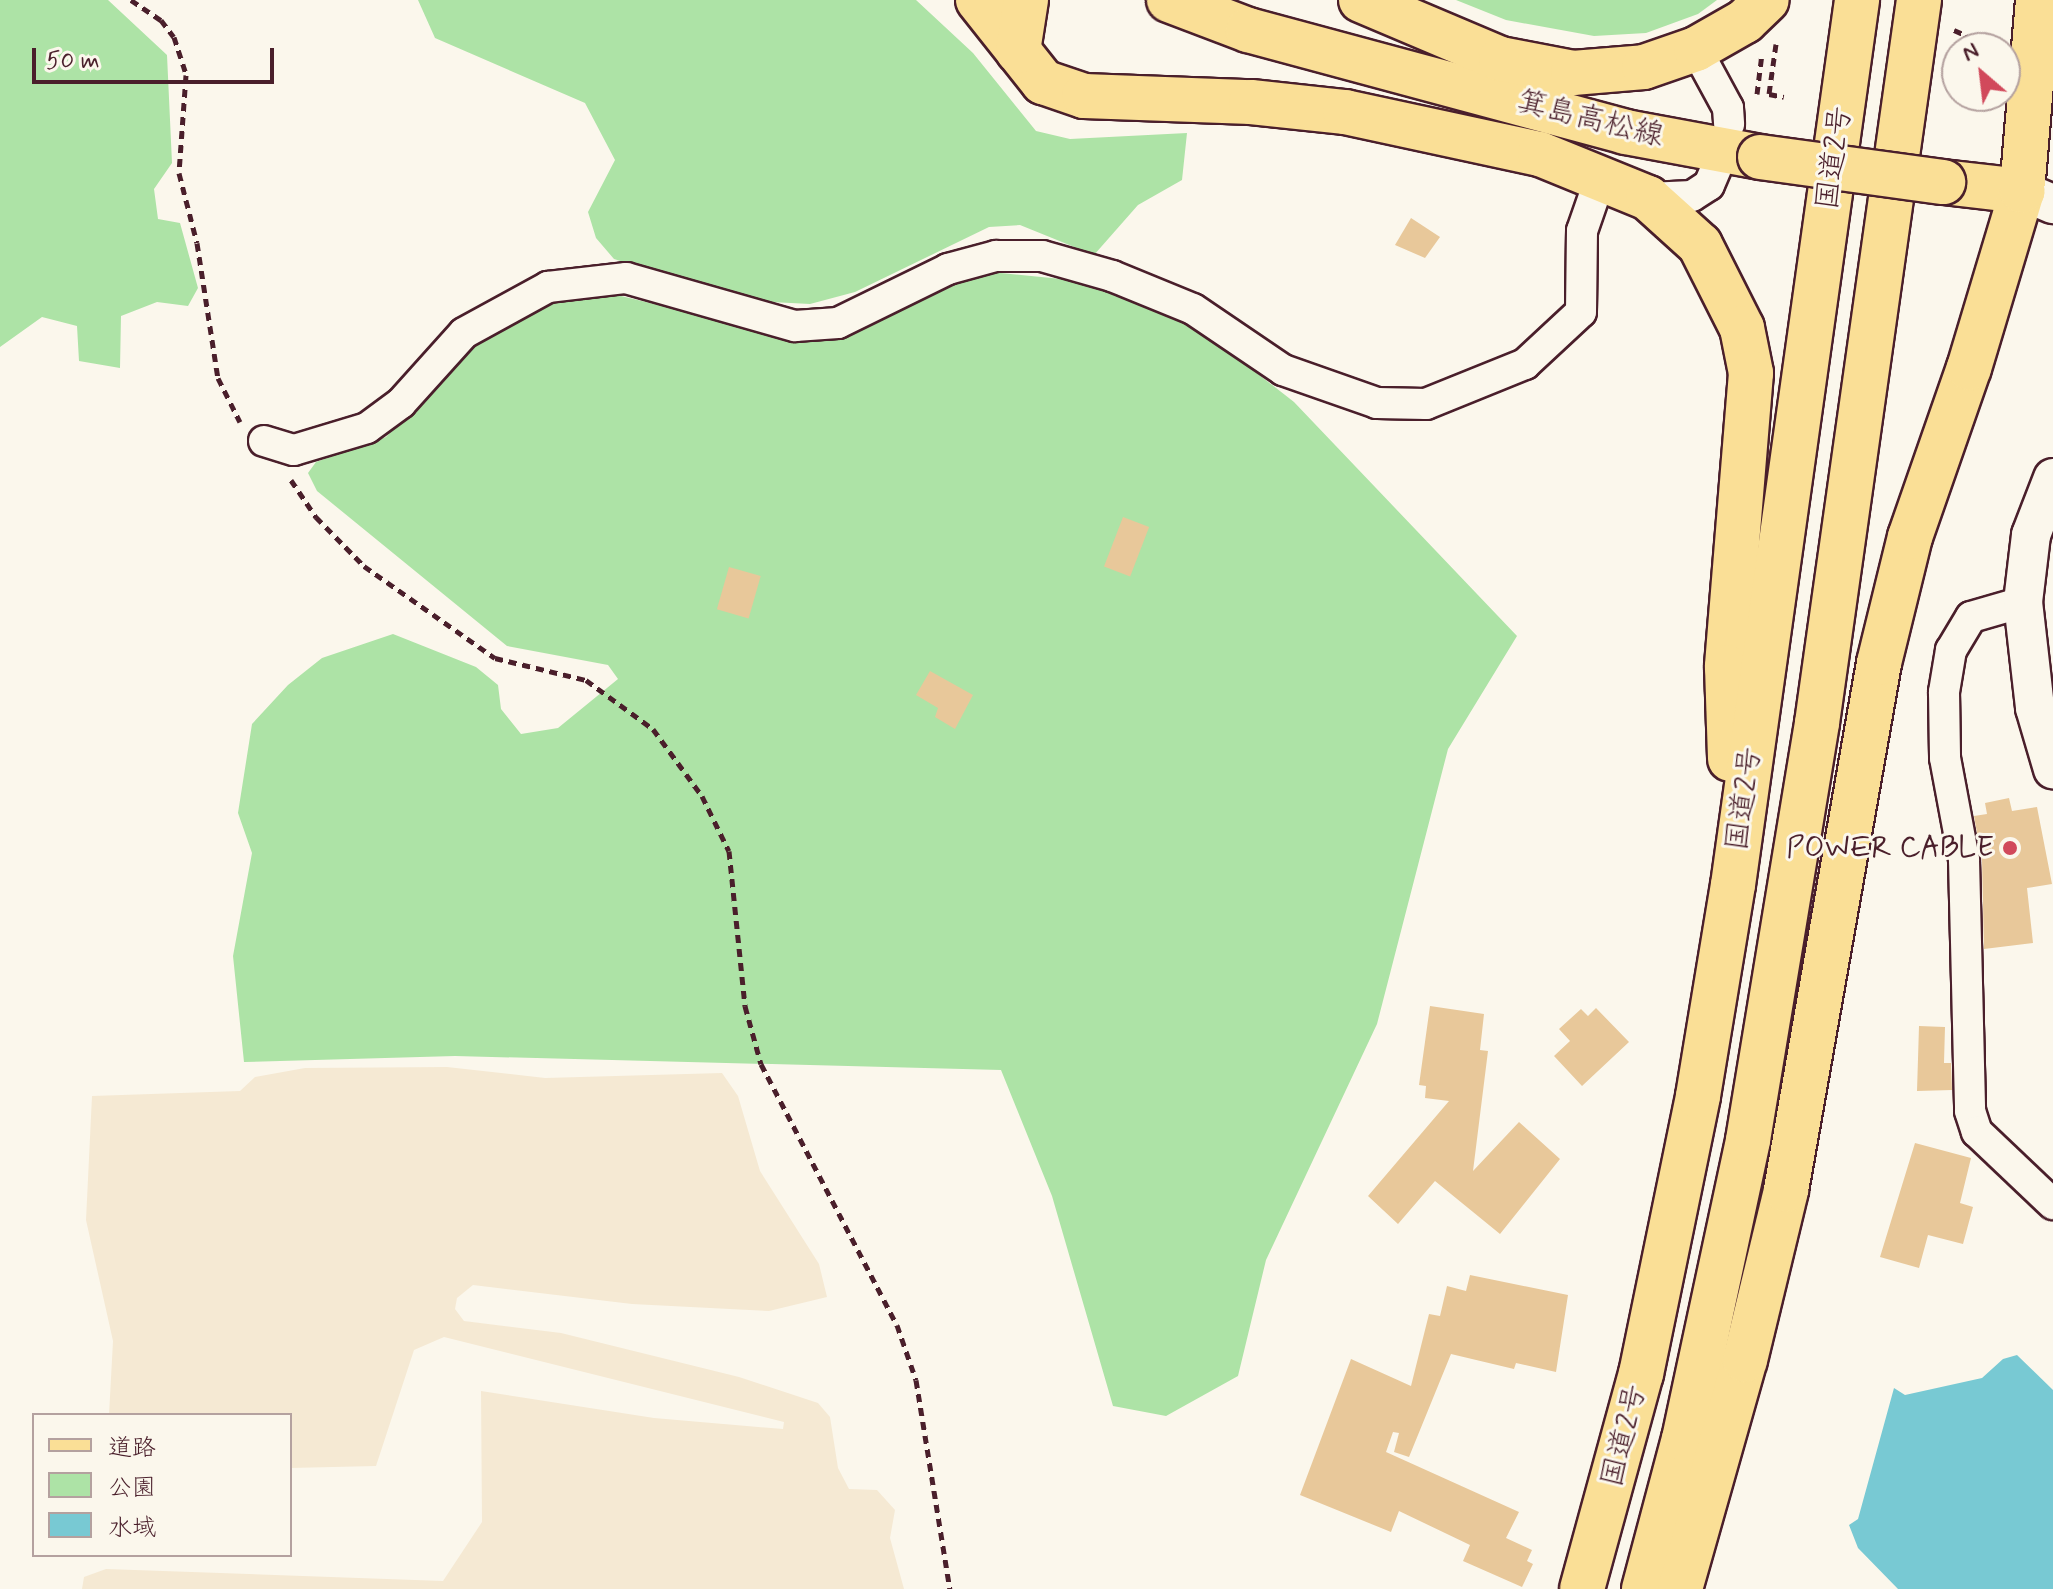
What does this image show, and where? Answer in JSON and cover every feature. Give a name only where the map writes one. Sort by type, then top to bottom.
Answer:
[{"type":"main road","points":[[978,0],[1043,82],[1084,96],[1251,102],[1345,112],[1540,154],[1601,176],[1648,198],[1700,245],[1742,328],[1751,373],[1727,667],[1733,885]]},
{"type":"main road","points":[[1018,51],[1026,0]]},
{"type":"main road","name":"箕島高松線","points":[[1169,0],[1248,30],[1625,132],[1760,157],[2037,197]]},
{"type":"main road","points":[[1361,0],[1501,59],[1573,73],[1644,67],[1696,49],[1745,21],[1767,0]]},
{"type":"main road","name":"国道2号","points":[[1582,1589],[1641,1374],[1698,1096],[1733,885],[1857,0]]},
{"type":"main road","name":"国道2号","points":[[1644,1589],[1684,1439],[1748,1140],[1817,723],[1919,0]]},
{"type":"main road","points":[[1680,1589],[1745,1360],[1786,1190],[1882,649],[1910,537],[1969,368],[2037,197],[2038,0]]},
{"type":"street","points":[[1696,49],[1728,108],[1729,124]]},
{"type":"street","points":[[1648,198],[1692,196],[1709,185],[1717,166]]},
{"type":"street","points":[[264,441],[294,450],[367,428],[401,403],[464,333],[548,287],[626,278],[795,326],[838,323],[948,269],[996,256],[1042,256],[1112,276],[1193,309],[1283,370],[1377,403],[1426,404],[1525,364],[1581,312],[1582,231],[1601,176]]},
{"type":"street","points":[[2053,478],[2031,535],[2023,602],[2035,708],[2053,769]]},
{"type":"street","points":[[2023,602],[1971,617],[1951,650],[1944,692],[1945,758],[1964,860],[1970,1111],[1977,1132],[2053,1204]]},
{"type":"path","points":[[131,0],[161,20],[174,37],[186,75],[179,173],[197,243],[218,378],[227,404],[242,425],[264,441],[316,517],[364,566],[495,658],[586,680],[653,729],[702,796],[729,851],[745,1006],[761,1064],[897,1325],[916,1380],[943,1520],[950,1589]]},
{"type":"path","points":[[1953,29],[1959,32]]},
{"type":"path","points":[[1755,101],[1765,42],[1777,44],[1769,94],[1784,97]]},
{"type":"shaded area","points":[[447,1067],[545,1078],[722,1073],[738,1096],[760,1171],[819,1264],[827,1297],[769,1311],[632,1304],[473,1285],[457,1298],[455,1309],[464,1321],[561,1333],[739,1377],[818,1403],[830,1417],[838,1468],[849,1489],[877,1490],[895,1510],[890,1538],[904,1589],[82,1589],[84,1577],[106,1569],[443,1581],[482,1522],[481,1391],[654,1418],[783,1429],[784,1422],[444,1337],[414,1350],[376,1466],[292,1468],[292,1413],[109,1413],[113,1341],[86,1220],[92,1096],[240,1091],[255,1077],[305,1068]]},
{"type":"green space","points":[[0,0],[108,0],[167,55],[172,163],[154,189],[158,219],[180,223],[198,288],[188,306],[157,302],[121,316],[120,368],[79,361],[77,326],[42,317],[0,347]]},
{"type":"green space","points":[[418,0],[916,0],[973,53],[1036,131],[1070,139],[1187,133],[1182,180],[1138,205],[1094,255],[1020,225],[989,227],[855,292],[810,304],[751,301],[614,259],[596,238],[588,212],[615,160],[585,103],[435,38]]},
{"type":"green space","points":[[1456,0],[1717,0],[1698,14],[1646,33],[1594,36],[1506,20]]},
{"type":"green space","points":[[991,272],[1102,283],[1204,332],[1294,402],[1517,636],[1448,749],[1377,1024],[1266,1260],[1238,1376],[1166,1416],[1113,1406],[1052,1196],[1001,1070],[455,1056],[244,1062],[233,956],[252,853],[238,813],[252,724],[288,685],[322,658],[393,634],[476,667],[498,685],[501,709],[521,734],[558,728],[618,679],[608,665],[507,646],[317,491],[308,473],[316,462],[386,437],[470,345],[539,308],[578,293],[621,296],[796,338]]},
{"type":"water","points":[[2017,1355],[2053,1390],[2053,1589],[1898,1589],[1858,1548],[1849,1525],[1858,1519],[1894,1388],[1905,1395],[1982,1378],[2003,1359]]},
{"type":"building","points":[[1411,218],[1440,237],[1425,258],[1395,245]]},
{"type":"building","points":[[1123,517],[1149,527],[1130,577],[1104,566]]},
{"type":"building","points":[[729,567],[761,576],[749,618],[717,609]]},
{"type":"building","points":[[930,671],[973,695],[955,729],[935,717],[938,708],[916,695]]},
{"type":"building","points":[[2009,798],[2012,811],[2037,807],[2052,884],[2027,888],[2033,943],[1984,949],[1982,860],[1974,816],[1987,814],[1985,803]]},
{"type":"building","points":[[1430,1006],[1484,1014],[1480,1050],[1488,1051],[1473,1171],[1519,1122],[1560,1159],[1500,1234],[1435,1181],[1398,1224],[1368,1196],[1449,1101],[1425,1098],[1426,1086],[1419,1085]]},
{"type":"building","points":[[1596,1008],[1629,1042],[1582,1086],[1554,1056],[1570,1041],[1559,1029],[1581,1009],[1588,1016]]},
{"type":"building","points":[[1919,1026],[1945,1027],[1944,1063],[1951,1063],[1952,1090],[1917,1091]]},
{"type":"building","points":[[1915,1143],[1971,1158],[1960,1203],[1973,1207],[1963,1244],[1928,1235],[1919,1268],[1880,1257]]},
{"type":"building","points":[[1470,1275],[1568,1295],[1556,1372],[1516,1363],[1514,1369],[1451,1354],[1409,1457],[1394,1452],[1399,1433],[1393,1432],[1386,1452],[1519,1512],[1506,1538],[1532,1550],[1527,1561],[1533,1564],[1522,1587],[1463,1561],[1470,1545],[1399,1511],[1391,1532],[1300,1495],[1351,1359],[1411,1386],[1429,1314],[1440,1316],[1447,1286],[1466,1291]]},
{"type":"place","name":"POWER CABLE","points":[[2010,848]]}]
